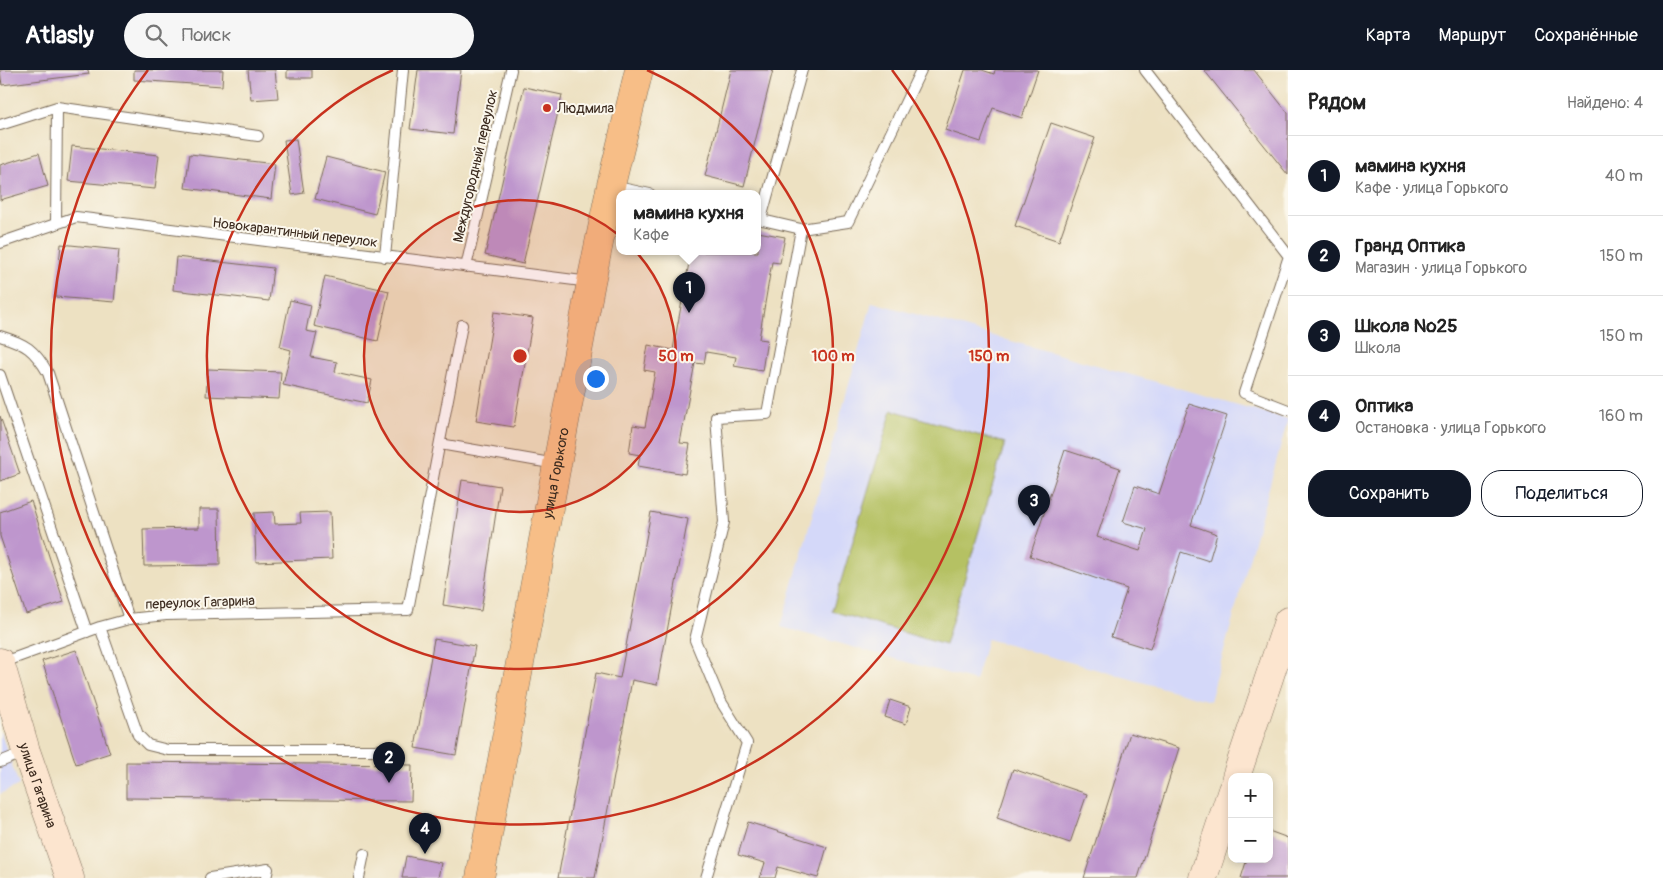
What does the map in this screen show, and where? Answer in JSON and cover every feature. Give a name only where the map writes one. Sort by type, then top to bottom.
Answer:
[{"type":"main road","name":"улица Горького","points":[[480,878],[591,282],[611,185],[639,70]]},
{"type":"main road","points":[[1237,773],[1288,621]]},
{"type":"main road","name":"улица Гагарина","points":[[0,663],[26,751],[70,878]]},
{"type":"main road","points":[[1203,878],[1228,802]]},
{"type":"lane","points":[[385,257],[403,70]]},
{"type":"lane","name":"Междугородный переулок","points":[[466,267],[511,70]]},
{"type":"lane","points":[[761,212],[802,70]]},
{"type":"lane","points":[[761,219],[801,229],[848,222],[921,70]]},
{"type":"lane","points":[[1145,70],[1288,255]]},
{"type":"lane","points":[[0,125],[57,107],[258,136]]},
{"type":"lane","points":[[56,224],[57,107]]},
{"type":"lane","points":[[611,185],[633,190]]},
{"type":"lane","name":"Новокарантинный переулок","points":[[0,243],[76,217],[591,282]]},
{"type":"lane","points":[[706,878],[747,742],[720,700],[695,640],[724,522],[716,417],[767,414],[801,229]]},
{"type":"lane","points":[[1288,259],[1244,393],[1288,410]]},
{"type":"lane","points":[[462,325],[440,444],[556,464]]},
{"type":"lane","points":[[0,336],[18,342],[36,353],[48,373],[129,619]]},
{"type":"lane","points":[[0,375],[87,632]]},
{"type":"lane","name":"переулок Гагарина","points":[[0,663],[100,627],[129,619],[166,615],[408,610],[440,444]]},
{"type":"lane","points":[[100,627],[138,735],[148,745],[168,750],[389,750]]},
{"type":"lane","points":[[0,762],[26,751]]},
{"type":"lane","points":[[359,878],[364,854]]},
{"type":"lane","points":[[210,878],[268,869],[266,878]]},
{"type":"shaded area","points":[[872,302],[1288,419],[1210,701],[987,639],[975,681],[781,627]]},
{"type":"shaded area","points":[[0,731],[19,785],[0,794]]},
{"type":"green space","points":[[892,410],[1005,443],[945,645],[832,611]]},
{"type":"building","points":[[0,70],[88,70],[89,74],[2,85]]},
{"type":"building","points":[[134,70],[223,70],[222,86],[134,80]]},
{"type":"building","points":[[248,70],[275,70],[278,98],[251,100]]},
{"type":"building","points":[[287,70],[312,70],[312,78],[287,78]]},
{"type":"building","points":[[418,70],[461,70],[453,134],[410,129]]},
{"type":"building","points":[[731,70],[773,70],[744,186],[705,176]]},
{"type":"building","points":[[965,70],[982,70],[994,74],[995,70],[1038,70],[1022,118],[993,108],[981,142],[945,130]]},
{"type":"building","points":[[1204,70],[1254,70],[1288,113],[1288,175]]},
{"type":"building","points":[[524,87],[562,95],[523,264],[485,255]]},
{"type":"building","points":[[1051,123],[1095,138],[1059,241],[1015,226]]},
{"type":"building","points":[[296,139],[304,193],[292,195],[284,140]]},
{"type":"building","points":[[72,146],[159,155],[155,189],[68,181]]},
{"type":"building","points":[[39,153],[48,186],[0,200],[0,165]]},
{"type":"building","points":[[190,154],[275,164],[271,199],[185,188]]},
{"type":"building","points":[[326,157],[385,172],[375,214],[315,199]]},
{"type":"building","points":[[761,233],[785,237],[780,263],[772,262],[759,339],[767,340],[762,371],[734,366],[736,357],[706,352],[704,364],[695,363],[680,443],[690,444],[685,474],[638,466],[640,455],[629,453],[633,425],[645,427],[655,372],[644,370],[648,345],[673,350],[690,255],[761,255]]},
{"type":"building","points":[[61,244],[119,250],[114,302],[56,297]]},
{"type":"building","points":[[176,257],[273,268],[269,301],[173,290]]},
{"type":"building","points":[[325,276],[389,291],[378,341],[314,326]]},
{"type":"building","points":[[290,300],[311,305],[306,331],[317,333],[311,357],[337,362],[335,372],[372,380],[367,403],[283,385],[291,350],[280,347]]},
{"type":"building","points":[[494,312],[533,318],[514,427],[476,421]]},
{"type":"building","points":[[208,369],[281,372],[279,399],[206,396]]},
{"type":"building","points":[[1189,404],[1227,416],[1191,525],[1217,534],[1209,561],[1181,552],[1150,649],[1111,637],[1127,589],[1030,556],[1065,450],[1120,468],[1097,537],[1140,551],[1147,529],[1123,522],[1135,486],[1159,494]]},
{"type":"building","points":[[0,416],[20,474],[0,481]]},
{"type":"building","points":[[462,480],[500,486],[481,611],[443,605]]},
{"type":"building","points":[[31,501],[64,602],[26,614],[0,536],[0,512]]},
{"type":"building","points":[[199,509],[219,509],[220,565],[144,566],[143,529],[199,528]]},
{"type":"building","points":[[274,512],[275,524],[301,523],[300,513],[330,512],[332,559],[256,562],[254,513]]},
{"type":"building","points":[[651,512],[688,519],[657,685],[632,680],[595,878],[558,878],[596,673],[620,678]]},
{"type":"building","points":[[434,639],[475,646],[456,755],[415,748]]},
{"type":"building","points":[[76,650],[110,753],[76,764],[42,661]]},
{"type":"building","points":[[890,700],[911,707],[906,724],[885,717]]},
{"type":"building","points":[[1130,733],[1179,748],[1138,878],[1084,878]]},
{"type":"building","points":[[126,762],[412,765],[411,801],[126,798]]},
{"type":"building","points":[[1013,769],[1087,794],[1070,843],[997,818]]},
{"type":"building","points":[[748,822],[827,847],[818,878],[778,867],[775,878],[760,878],[765,863],[738,855]]},
{"type":"building","points":[[1273,832],[1288,838],[1288,878],[1241,878],[1246,863],[1273,863]]},
{"type":"building","points":[[406,856],[441,863],[438,878],[402,878]]},
{"type":"place","name":"Людмила","points":[[547,108]]},
{"type":"place","name":"мамина кухня","points":[[689,313]]},
{"type":"place","name":"Школа №25","points":[[1034,526]]},
{"type":"place","name":"Гранд Оптика","points":[[389,783]]},
{"type":"place","name":"Оптика","points":[[425,854]]}]
